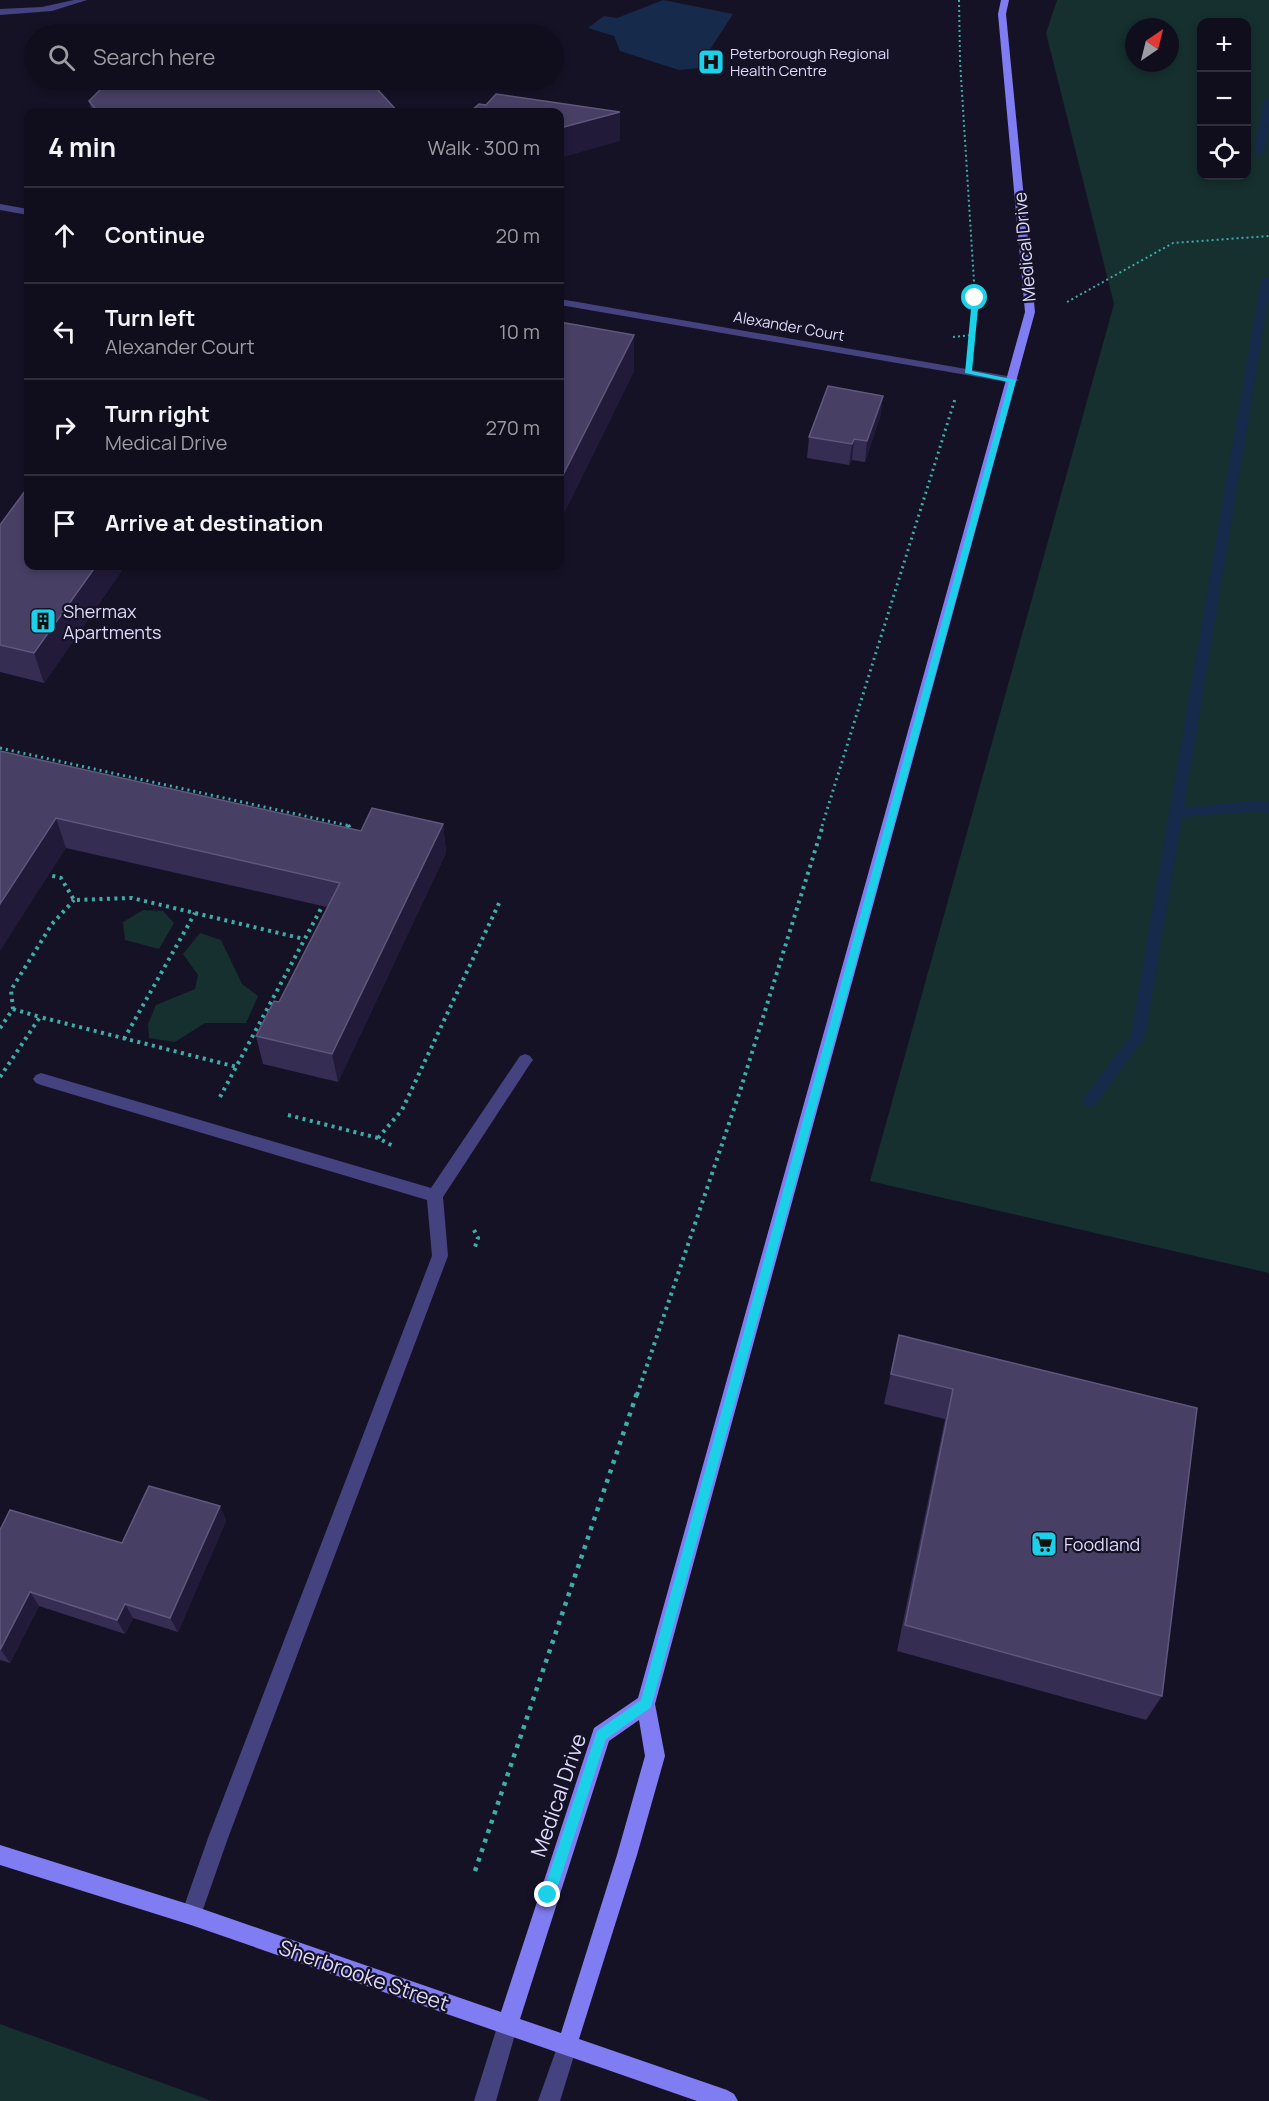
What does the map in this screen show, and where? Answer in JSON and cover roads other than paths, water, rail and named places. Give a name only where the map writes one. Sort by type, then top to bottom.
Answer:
[{"type":"main road","name":"Medical Drive","points":[[567,2046],[627,1855],[655,1756],[646,1704],[1030,312],[1002,14],[1005,0]]},
{"type":"main road","name":"Medical Drive","points":[[508,2024],[601,1735],[646,1704]]},
{"type":"main road","name":"Sherbrooke Street","points":[[0,1854],[191,1915],[727,2101]]},
{"type":"street","points":[[0,12],[38,12],[63,8],[83,0]]},
{"type":"street","points":[[0,207],[24,211]]},
{"type":"street","name":"Alexander Court","points":[[564,303],[1013,380]]},
{"type":"street","points":[[191,1915],[218,1838],[440,1256],[435,1196],[525,1060]]},
{"type":"street","points":[[41,1079],[435,1196]]},
{"type":"street","points":[[485,2101],[508,2024]]},
{"type":"street","points":[[549,2101],[567,2046]]},
{"type":"water","points":[[663,0],[733,14],[698,68],[679,70],[620,51],[614,36],[588,28],[604,16],[617,18]]},
{"type":"waterway","points":[[1259,152],[1269,101]]},
{"type":"waterway","points":[[1090,1101],[1138,1037],[1266,280]]},
{"type":"waterway","points":[[1176,813],[1259,806],[1269,808]]},
{"type":"place","name":"Peterborough Regional Health Centre","points":[[711,62]]},
{"type":"place","name":"Shermax Apartments","points":[[43,621]]},
{"type":"place","name":"Foodland","points":[[1044,1544]]}]
